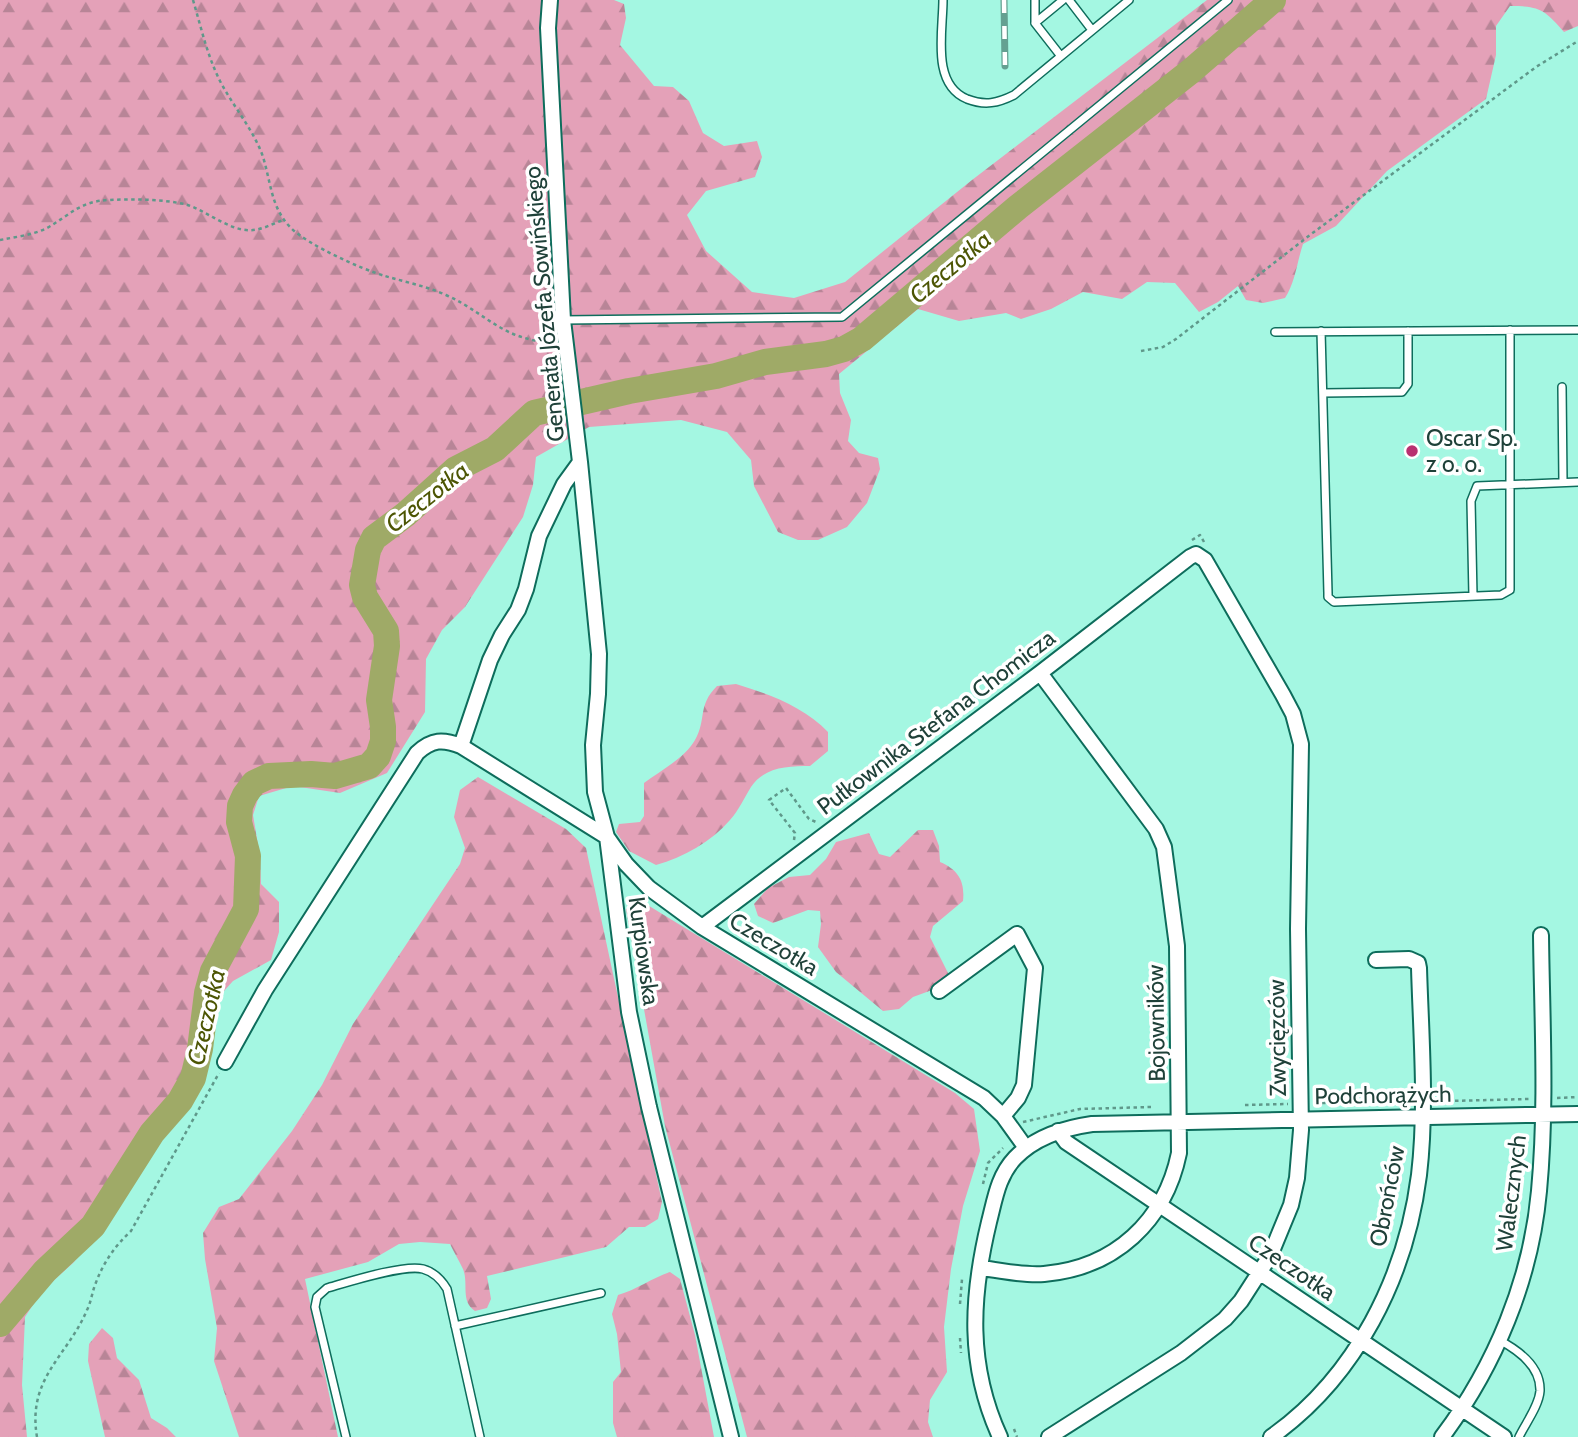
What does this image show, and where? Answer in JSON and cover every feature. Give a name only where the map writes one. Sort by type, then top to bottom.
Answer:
[{"type":"street","name":"Generała Józefa Sowińskiego","points":[[461,746],[490,660],[518,610],[539,536],[564,484],[580,462],[564,320],[548,28],[550,0]]},
{"type":"street","name":"Kurpiowska","points":[[580,462],[598,654],[598,694],[593,745],[595,792],[607,837],[629,1012],[649,1107],[731,1437]]},
{"type":"street","name":"Pułkownika Stefana Chomicza","points":[[702,926],[1040,673],[1196,548]]},
{"type":"street","name":"Zwycięzców","points":[[1049,1437],[1203,1337],[1241,1301],[1279,1240],[1291,1205],[1300,1154],[1299,735],[1293,713],[1196,548]]},
{"type":"street","name":"Bojowników","points":[[979,1268],[1044,1274],[1084,1266],[1131,1239],[1160,1205],[1176,1167],[1181,1122],[1177,946],[1161,837],[1040,673]]},
{"type":"street","points":[[225,1062],[265,990],[417,753],[425,746],[445,740],[461,746]]},
{"type":"street","name":"Czeczotka","points":[[461,746],[607,837],[626,864],[649,888],[702,926],[984,1098],[1003,1116],[1026,1148]]},
{"type":"street","points":[[939,991],[1017,934],[1035,968],[1024,1085],[1003,1116]]},
{"type":"street","name":"Walecznych","points":[[1442,1437],[1486,1371],[1521,1282],[1534,1226],[1539,1192],[1542,1115],[1541,935]]},
{"type":"street","name":"Obrońców","points":[[1272,1437],[1317,1396],[1362,1341],[1387,1291],[1409,1226],[1419,1175],[1423,1118],[1419,968],[1418,964],[1409,959],[1376,960]]},
{"type":"street","name":"Podchorążych","points":[[1026,1148],[1058,1132],[1092,1124],[1578,1114]]},
{"type":"street","name":"Czeczotka","points":[[1058,1132],[1066,1142],[1504,1437]]},
{"type":"street","points":[[1000,1437],[987,1401],[977,1357],[975,1307],[979,1268],[1000,1181],[1009,1165],[1026,1148]]},
{"type":"lane","points":[[943,0],[944,74],[954,92],[980,104],[1001,102],[1014,95],[1129,0]]},
{"type":"lane","points":[[1035,0],[1035,23],[1060,55]]},
{"type":"lane","points":[[1035,23],[1063,0]]},
{"type":"lane","points":[[1069,0],[1092,30]]},
{"type":"lane","points":[[564,320],[842,317],[1228,0]]},
{"type":"lane","points":[[1321,331],[1328,597],[1334,602],[1501,595],[1510,590],[1510,330]]},
{"type":"lane","points":[[1275,332],[1578,330]]},
{"type":"lane","points":[[1322,394],[1406,389],[1408,331]]},
{"type":"lane","points":[[1562,387],[1563,482]]},
{"type":"lane","points":[[1473,596],[1472,495],[1477,486],[1578,482]]},
{"type":"lane","points":[[346,1437],[315,1307],[320,1292],[411,1267],[421,1268],[440,1278],[447,1289],[480,1437]]},
{"type":"lane","points":[[455,1326],[601,1293]]},
{"type":"lane","points":[[1499,1340],[1519,1352],[1535,1370],[1538,1378],[1538,1400],[1519,1437]]},
{"type":"path","points":[[193,0],[209,58],[262,154],[273,201],[284,220],[301,237],[384,276],[437,291],[479,312],[515,335],[567,351]]},
{"type":"path","points":[[1141,351],[1163,347],[1176,339],[1310,235],[1536,67],[1578,41]]},
{"type":"path","points":[[0,240],[40,231],[80,206],[95,201],[176,203],[248,230],[258,230],[284,220]]},
{"type":"path","points":[[793,844],[795,833],[769,800],[786,788],[809,819],[822,823]]},
{"type":"path","points":[[37,1437],[35,1411],[44,1379],[88,1310],[105,1261],[131,1231],[225,1062]]},
{"type":"path","points":[[1013,1427],[1017,1437]]},
{"type":"green space","points":[[0,0],[614,0],[624,4],[626,18],[620,45],[654,86],[673,87],[689,101],[703,133],[724,146],[757,141],[762,157],[755,177],[706,191],[687,215],[706,251],[752,292],[794,298],[845,282],[972,180],[1207,0],[1578,0],[1578,26],[1564,32],[1552,19],[1535,8],[1510,6],[1496,26],[1496,55],[1486,99],[1387,171],[1336,226],[1303,244],[1294,279],[1285,298],[1263,303],[1246,300],[1238,286],[1218,302],[1199,312],[1175,283],[1147,282],[1122,299],[1083,292],[1051,309],[1021,319],[1006,313],[959,321],[918,309],[839,374],[840,393],[851,420],[848,441],[859,453],[878,458],[880,469],[867,503],[847,527],[818,540],[798,540],[778,532],[754,486],[751,460],[727,432],[681,420],[589,427],[536,457],[533,485],[523,517],[465,607],[442,630],[426,659],[425,712],[387,773],[340,793],[293,786],[259,796],[253,815],[260,857],[261,884],[279,902],[279,932],[271,960],[233,981],[215,1001],[198,1091],[119,1193],[109,1223],[73,1263],[42,1291],[25,1317],[22,1385],[27,1437],[0,1437]]},
{"type":"green space","points":[[736,684],[797,708],[819,723],[828,732],[828,751],[810,766],[785,767],[756,780],[723,828],[687,853],[656,865],[629,851],[616,832],[619,824],[640,822],[644,816],[644,783],[691,747],[701,726],[704,706],[717,686]]},
{"type":"green space","points":[[478,777],[566,829],[586,848],[662,1202],[658,1219],[645,1227],[629,1227],[606,1247],[487,1276],[491,1299],[487,1308],[475,1311],[466,1297],[465,1275],[450,1244],[399,1244],[368,1262],[305,1279],[338,1437],[239,1437],[214,1361],[217,1328],[203,1233],[219,1207],[239,1199],[292,1131],[322,1085],[353,1024],[460,864],[465,848],[454,817],[460,790]]},
{"type":"green space","points":[[918,830],[933,830],[939,846],[940,862],[956,873],[962,882],[963,901],[933,926],[930,937],[949,975],[943,986],[913,997],[899,1009],[883,1011],[836,972],[818,947],[820,911],[808,910],[773,923],[758,916],[754,904],[768,888],[789,877],[810,875],[826,859],[836,842],[869,833],[879,854],[890,857]]},
{"type":"green space","points":[[641,901],[955,1093],[974,1109],[980,1151],[963,1206],[951,1269],[944,1327],[947,1372],[930,1400],[928,1422],[933,1437],[747,1437],[665,1126],[626,909]]},
{"type":"green space","points":[[670,1272],[680,1279],[695,1335],[714,1437],[617,1437],[613,1423],[613,1382],[621,1372],[612,1314],[618,1295]]},
{"type":"green space","points":[[102,1328],[113,1338],[117,1358],[139,1380],[151,1418],[176,1437],[105,1437],[88,1361],[89,1344]]},
{"type":"waterway","name":"Czeczotka","points":[[0,1324],[45,1271],[93,1226],[152,1133],[180,1101],[193,1078],[213,971],[246,909],[248,856],[239,822],[240,806],[245,795],[254,783],[269,776],[335,776],[369,766],[378,756],[383,741],[379,700],[387,646],[386,631],[365,597],[362,585],[368,550],[374,538],[406,514],[456,469],[495,449],[534,413],[629,391],[716,376],[765,362],[826,354],[844,349],[862,339],[1018,207],[1191,71],[1273,0]]},
{"type":"railway","points":[[1004,0],[1005,66]]},
{"type":"place","name":"Oscar Sp. z o. o.","points":[[1412,451]]}]
